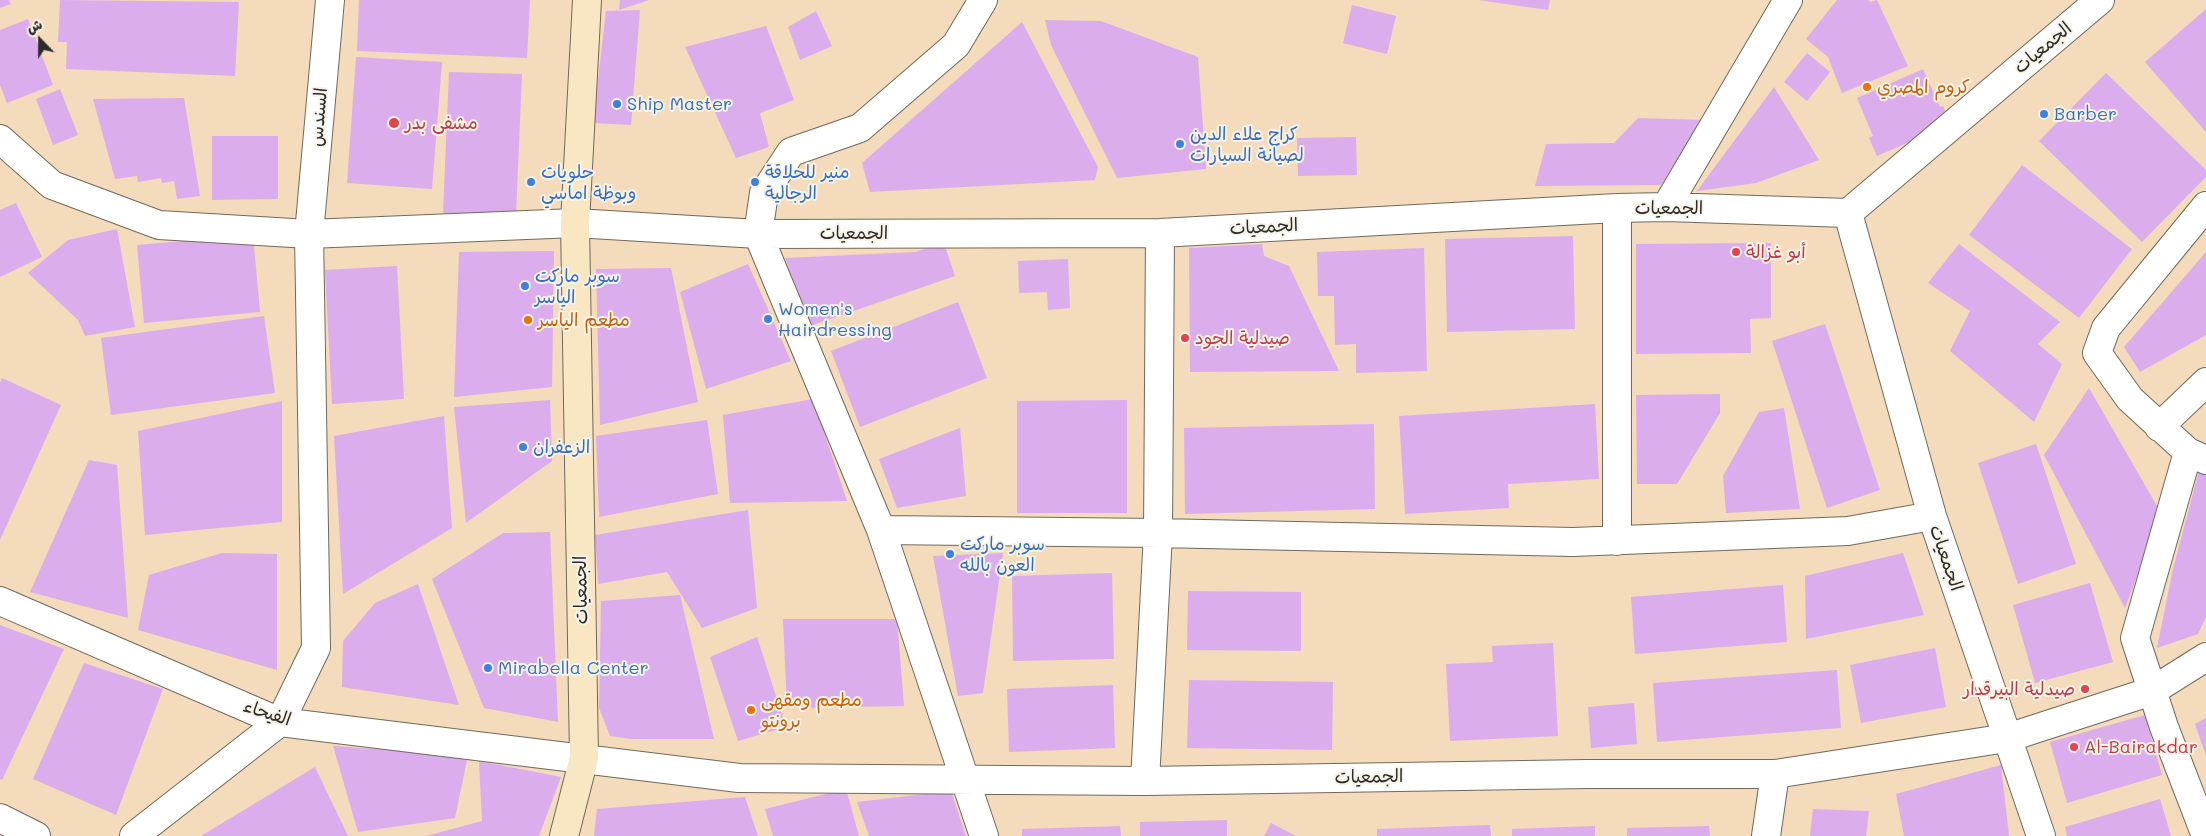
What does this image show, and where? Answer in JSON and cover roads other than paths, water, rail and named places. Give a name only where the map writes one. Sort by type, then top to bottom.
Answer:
[{"type":"main road","points":[[575,223],[587,0]]},
{"type":"main road","name":"الجمعيات","points":[[575,223],[584,758]]},
{"type":"main road","points":[[564,836],[584,758]]},
{"type":"street","name":"السندس","points":[[280,722],[316,648],[309,234],[330,0]]},
{"type":"street","points":[[983,0],[956,45],[860,128],[791,152],[764,192],[758,234],[881,530],[984,836]]},
{"type":"street","points":[[1666,207],[1788,0]]},
{"type":"street","name":"الجمعيات","points":[[575,223],[758,234],[1160,233],[1617,208],[1666,207],[1848,213],[2100,0]]},
{"type":"street","points":[[0,139],[52,185],[159,225],[309,234],[575,223]]},
{"type":"street","points":[[2206,206],[2106,328],[2097,353],[2130,398],[2158,427],[2197,456],[2135,638],[2152,692],[2206,836]]},
{"type":"street","points":[[1617,208],[1617,541]]},
{"type":"street","points":[[1848,213],[1932,516]]},
{"type":"street","points":[[1145,781],[1158,533],[1160,233]]},
{"type":"street","points":[[2158,427],[2206,382]]},
{"type":"street","name":"الجمعيات","points":[[881,530],[1158,533],[1573,542],[1848,531],[1932,516],[2007,738]]},
{"type":"street","name":"الفيحاء","points":[[0,601],[280,722],[584,758]]},
{"type":"street","name":"الجمعيات","points":[[584,758],[739,778],[964,778],[1145,781],[1588,774],[1775,774],[2007,738],[2152,692],[2206,657]]},
{"type":"street","points":[[134,836],[280,722]]},
{"type":"street","points":[[2007,738],[2041,836]]},
{"type":"street","points":[[1766,836],[1775,774]]},
{"type":"street","points":[[0,818],[36,836]]},
{"type":"place","name":"كروم المصري","points":[[1867,87]]},
{"type":"place","name":"Ship Master","points":[[617,104]]},
{"type":"place","name":"Barber","points":[[2044,114]]},
{"type":"place","name":"مشفى بدر","points":[[394,123]]},
{"type":"place","name":"كراج علاء الدين لصيانة السيارات","points":[[1180,144]]},
{"type":"place","name":"حلويات وبوظة اماسي","points":[[531,182]]},
{"type":"place","name":"منير للحلاقة الرجالية","points":[[755,182]]},
{"type":"place","name":"أبو غزالة","points":[[1736,252]]},
{"type":"place","name":"سوبر ماركت الياسر","points":[[525,286]]},
{"type":"place","name":"Women's Hairdressing","points":[[768,319]]},
{"type":"place","name":"مطعم الياسر","points":[[528,320]]},
{"type":"place","name":"صيدلية الجود","points":[[1185,338]]},
{"type":"place","name":"الزعفران","points":[[523,447]]},
{"type":"place","name":"سوبر ماركت العون بالله","points":[[950,554]]},
{"type":"place","name":"Mirabella Center","points":[[488,668]]},
{"type":"place","name":"صيدلية البيرقدار","points":[[2085,689]]},
{"type":"place","name":"مطعم ومقهى برونتو","points":[[751,710]]},
{"type":"place","name":"Al-Bairakdar","points":[[2074,747]]}]
